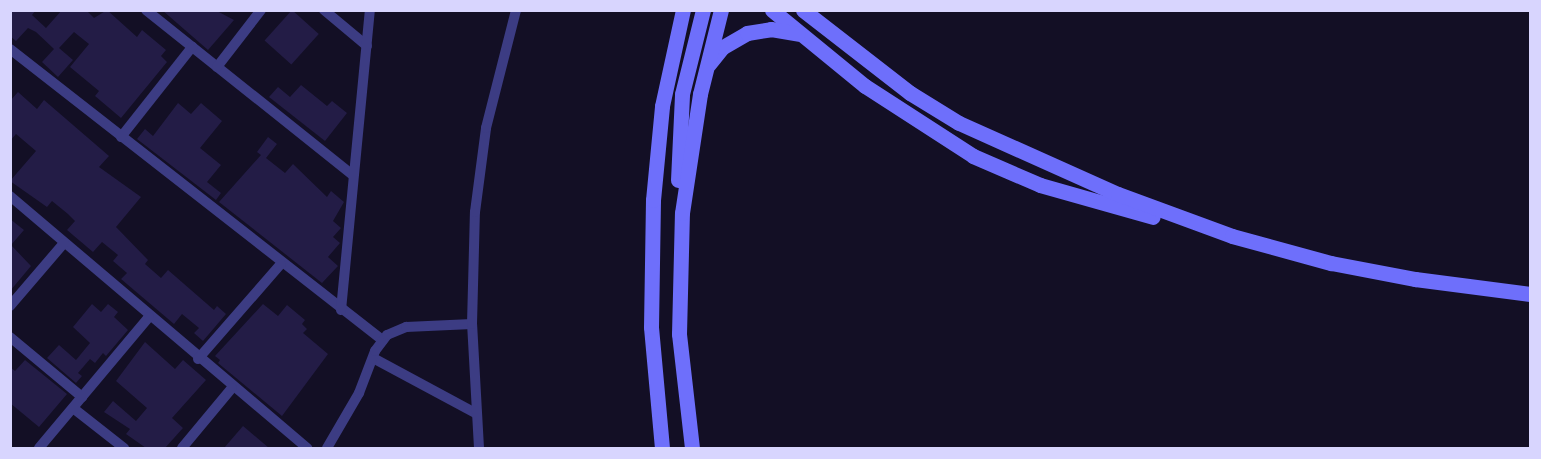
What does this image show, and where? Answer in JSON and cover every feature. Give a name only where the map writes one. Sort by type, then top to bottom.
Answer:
[{"type":"street","points":[[146,10],[352,175]]},
{"type":"street","points":[[218,67],[261,10]]},
{"type":"street","points":[[324,10],[367,46]]},
{"type":"street","points":[[341,310],[352,175],[370,10]]},
{"type":"street","points":[[479,448],[472,324],[480,170],[495,87],[516,10]]},
{"type":"street","points":[[662,448],[651,327],[653,200],[662,106],[683,10]]},
{"type":"street","points":[[692,448],[679,334],[682,213],[677,165],[679,117],[703,10]]},
{"type":"street","points":[[682,213],[704,72],[721,10]]},
{"type":"street","points":[[772,10],[802,36],[903,113],[994,167],[1063,192],[1373,272],[1530,294]]},
{"type":"street","points":[[803,10],[910,93],[985,137],[1080,180],[1232,236]]},
{"type":"street","points":[[704,72],[723,47],[747,33],[771,29],[802,36]]},
{"type":"street","points":[[121,137],[192,47]]},
{"type":"street","points":[[10,49],[281,264],[382,340]]},
{"type":"street","points":[[10,196],[198,359],[308,448]]},
{"type":"street","points":[[10,306],[64,243]]},
{"type":"street","points":[[198,359],[281,264]]},
{"type":"street","points":[[39,448],[149,317]]},
{"type":"street","points":[[327,448],[355,402],[382,340],[406,327],[472,324]]},
{"type":"street","points":[[10,337],[82,397]]},
{"type":"street","points":[[373,358],[477,414]]},
{"type":"street","points":[[182,448],[232,387]]},
{"type":"street","points":[[73,408],[124,448]]},
{"type":"building","points":[[10,10],[36,10],[32,15],[46,28],[62,10],[86,10],[94,18],[107,10],[137,37],[142,30],[166,50],[161,56],[167,62],[121,118],[95,96],[99,91],[70,67],[89,44],[74,32],[59,48],[73,60],[58,77],[42,62],[54,49],[36,32],[28,28],[16,41],[10,36]]},
{"type":"building","points":[[162,10],[215,10],[234,20],[208,50]]},
{"type":"building","points":[[292,10],[319,34],[291,65],[265,40]]},
{"type":"building","points":[[301,85],[327,106],[332,101],[347,113],[325,141],[269,97],[278,87],[290,97]]},
{"type":"building","points":[[18,92],[37,109],[44,100],[109,156],[99,167],[141,197],[116,227],[148,260],[145,264],[161,278],[168,270],[214,310],[217,306],[226,314],[203,341],[194,333],[199,328],[182,314],[174,324],[121,279],[127,273],[113,261],[118,255],[102,242],[93,252],[67,230],[75,221],[68,214],[52,201],[47,207],[10,181],[36,151],[16,134],[10,141],[10,101]]},
{"type":"building","points":[[178,103],[191,114],[201,103],[222,121],[200,148],[221,165],[207,182],[221,193],[216,200],[137,139],[145,129],[153,136]]},
{"type":"building","points":[[268,137],[277,144],[266,158],[285,173],[293,164],[327,197],[331,191],[344,202],[333,221],[341,228],[333,237],[340,243],[328,257],[338,266],[322,283],[219,202],[261,155],[257,152]]},
{"type":"building","points":[[10,219],[24,230],[11,245],[31,266],[10,291]]},
{"type":"building","points":[[92,304],[101,312],[108,304],[118,312],[114,317],[128,330],[106,356],[103,353],[95,363],[90,359],[78,373],[82,376],[76,383],[47,358],[59,345],[76,360],[90,343],[73,327]]},
{"type":"building","points":[[263,304],[278,316],[287,305],[305,320],[302,324],[307,329],[303,333],[328,354],[282,416],[218,363],[220,360],[215,356]]},
{"type":"building","points":[[145,342],[175,369],[183,360],[206,380],[172,418],[183,428],[165,448],[146,448],[126,434],[130,429],[104,412],[113,401],[136,421],[147,408],[116,381]]},
{"type":"building","points":[[25,360],[67,394],[39,427],[10,403],[10,367],[15,371]]},
{"type":"building","points":[[243,426],[269,448],[224,448]]}]
